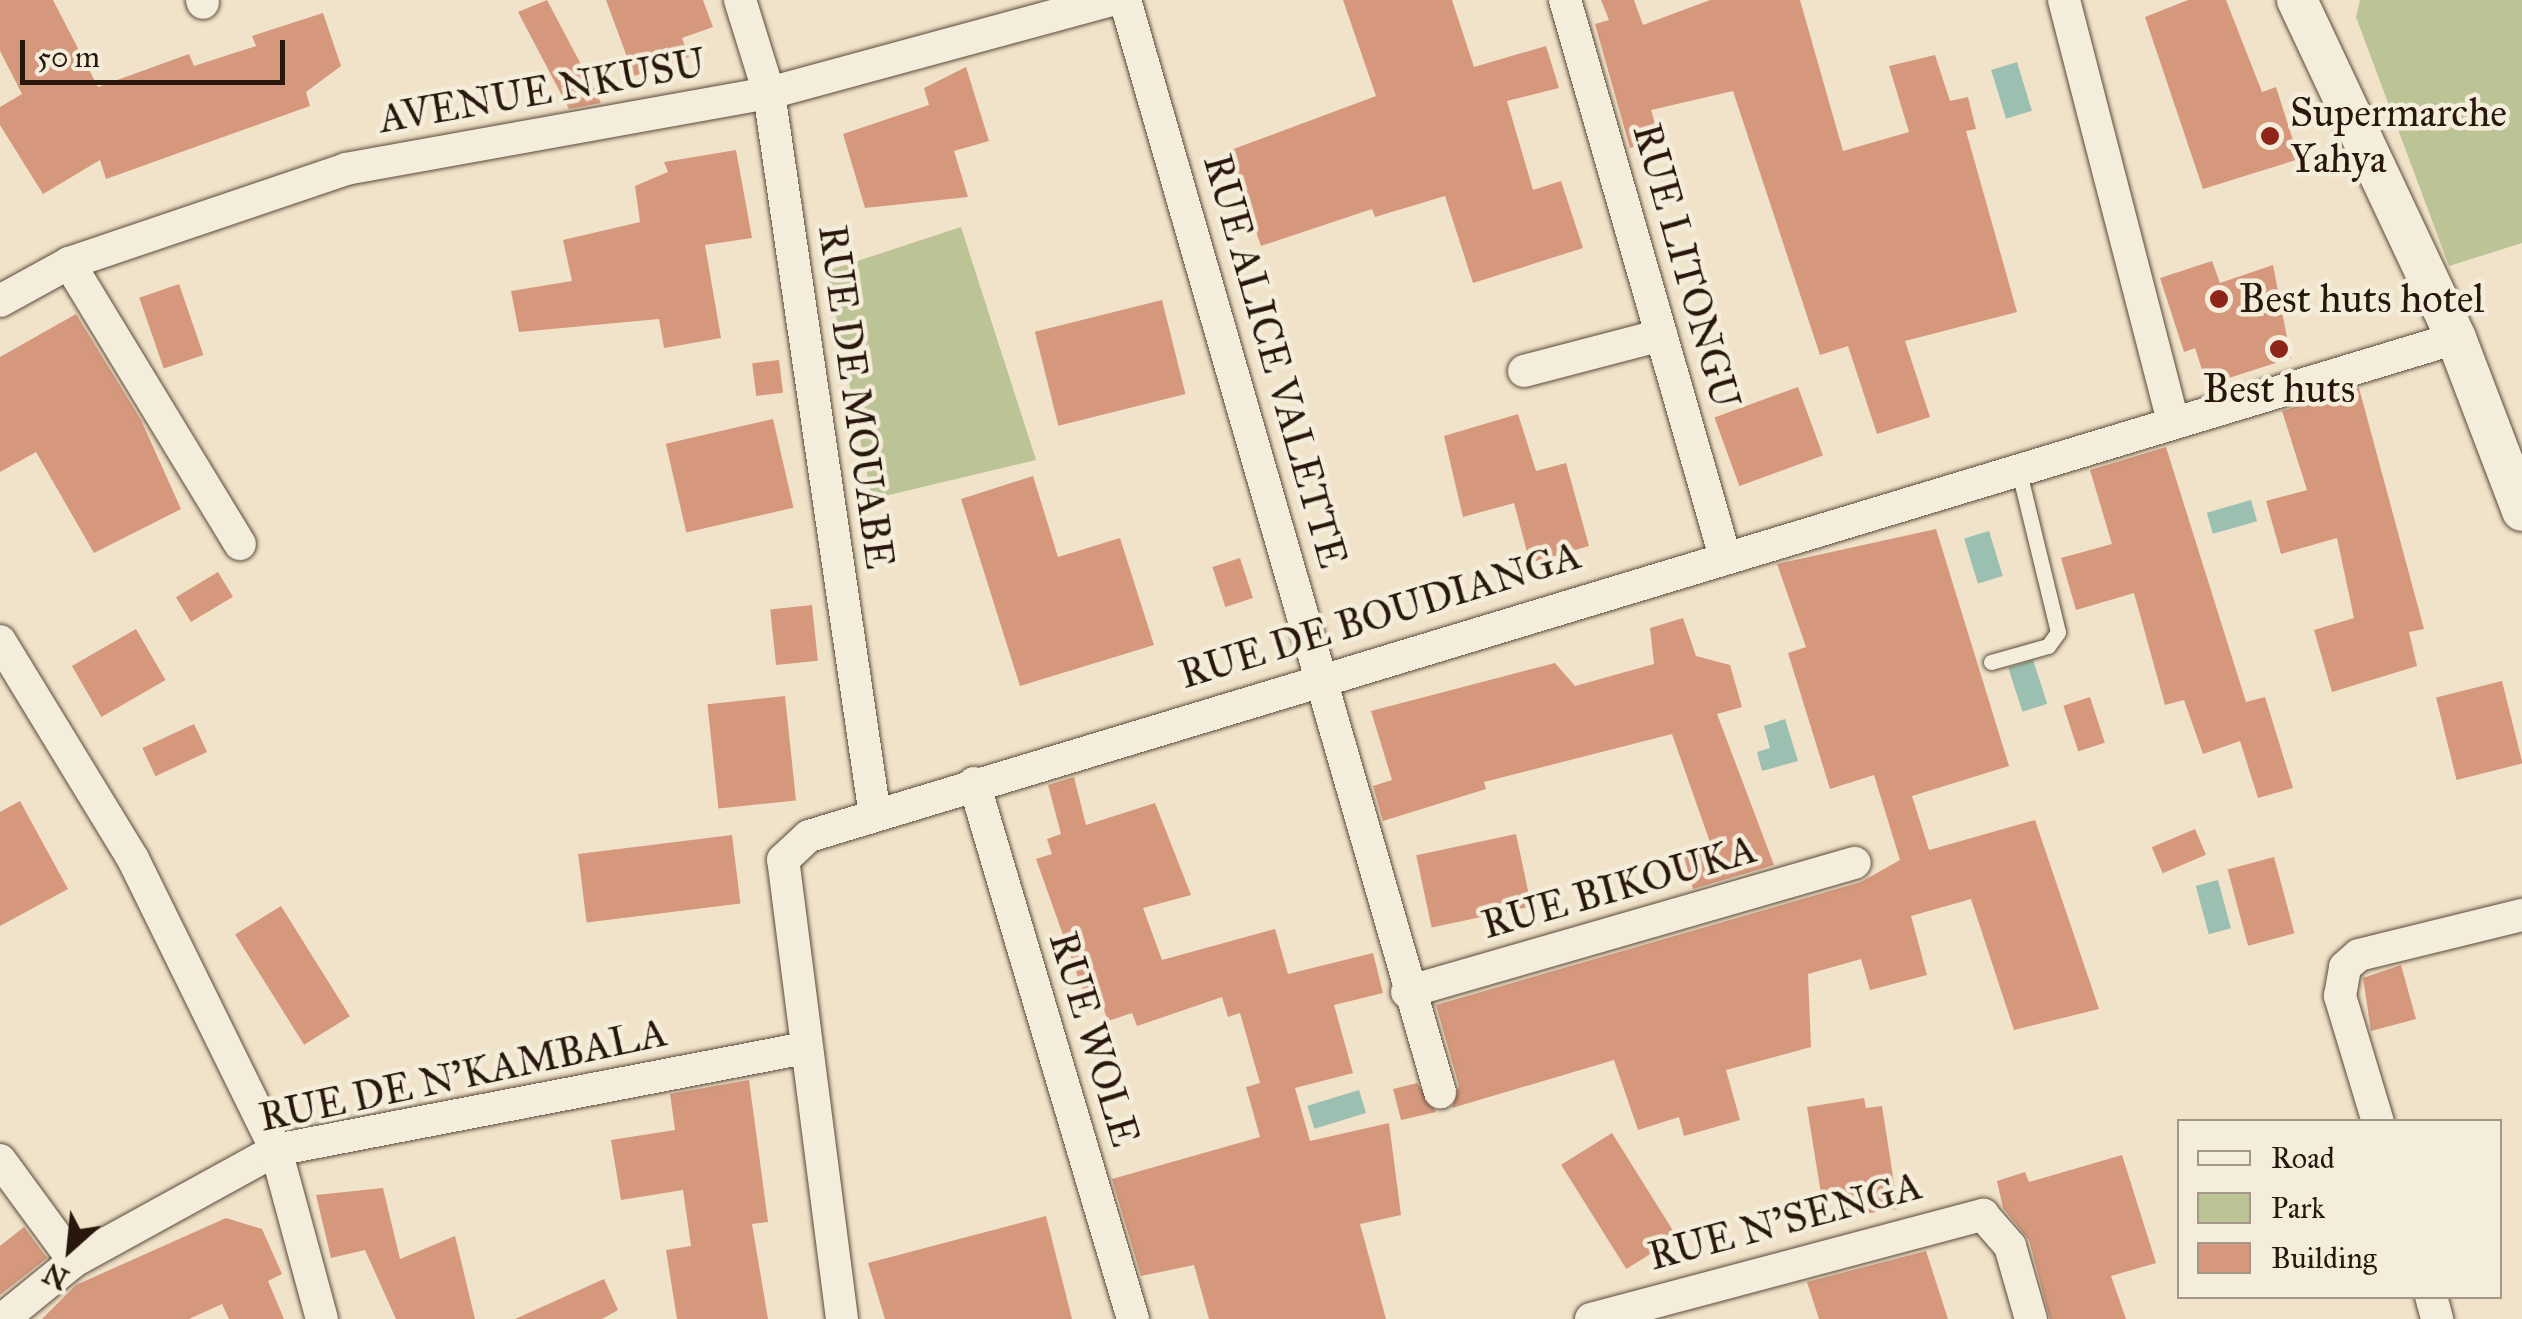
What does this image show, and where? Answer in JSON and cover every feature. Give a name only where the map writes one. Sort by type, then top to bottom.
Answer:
[{"type":"street","name":"RUE DE MOUABE","points":[[740,0],[768,93],[874,809]]},
{"type":"street","name":"AVENUE NKUSU","points":[[0,301],[69,264],[346,169],[768,93],[1112,0]]},
{"type":"street","name":"RUE ALICE VALETTE","points":[[1126,0],[1324,676],[1407,992],[1440,1092]]},
{"type":"street","name":"RUE LITONGU","points":[[1565,0],[1725,556]]},
{"type":"street","points":[[2064,0],[2173,420]]},
{"type":"street","points":[[2298,0],[2456,338],[2522,511]]},
{"type":"street","points":[[69,264],[240,544]]},
{"type":"street","points":[[1524,371],[1662,334]]},
{"type":"street","name":"RUE DE BOUDIANGA","points":[[842,1319],[783,860],[809,836],[874,809],[974,783],[2456,338]]},
{"type":"street","points":[[0,641],[132,859],[276,1150],[322,1319]]},
{"type":"street","name":"RUE WOLE","points":[[974,783],[1134,1319]]},
{"type":"street","name":"RUE BIKOUKA","points":[[1407,992],[1855,863]]},
{"type":"street","points":[[2377,1119],[2338,980],[2359,955],[2522,915]]},
{"type":"street","name":"RUE DE N'KAMBALA","points":[[2,1319],[74,1260],[276,1150],[805,1048]]},
{"type":"street","points":[[0,1160],[74,1260]]},
{"type":"street","name":"RUE N'SENGA","points":[[1592,1319],[1962,1216],[2000,1226],[2031,1319]]},
{"type":"lane","points":[[1991,662],[2048,646],[2058,632],[2018,468]]},
{"type":"green space","points":[[2360,0],[2522,0],[2522,243],[2449,266],[2356,17]]},
{"type":"green space","points":[[961,227],[1036,460],[872,499],[827,271]]},
{"type":"shaded area","points":[[2017,62],[2032,111],[2006,119],[1991,70]]},
{"type":"shaded area","points":[[2251,500],[2257,521],[2213,534],[2207,513]]},
{"type":"shaded area","points":[[1989,531],[2003,576],[1978,584],[1964,539]]},
{"type":"shaded area","points":[[2033,660],[2047,704],[2022,712],[2008,668]]},
{"type":"shaded area","points":[[1785,719],[1798,761],[1762,771],[1757,752],[1770,748],[1764,726]]},
{"type":"shaded area","points":[[2218,880],[2231,928],[2209,934],[2196,886]]},
{"type":"shaded area","points":[[1359,1090],[1366,1113],[1314,1129],[1307,1106]]},
{"type":"building","points":[[0,0],[53,0],[98,87],[189,54],[194,66],[256,46],[252,36],[323,13],[341,66],[306,92],[310,106],[106,179],[100,160],[43,194],[0,125],[0,107],[22,94],[0,51]]},
{"type":"building","points":[[547,0],[601,103],[569,109],[518,12]]},
{"type":"building","points":[[606,0],[703,0],[713,27],[682,38],[689,57],[634,76]]},
{"type":"building","points":[[1343,0],[1452,0],[1474,67],[1546,46],[1559,88],[1507,101],[1533,190],[1561,181],[1583,248],[1473,283],[1445,196],[1375,217],[1372,209],[1261,246],[1228,151],[1376,96]]},
{"type":"building","points":[[1601,0],[1634,0],[1643,25],[1710,0],[1800,0],[1843,151],[1909,132],[1889,66],[1935,55],[1950,101],[1968,97],[1976,129],[1966,131],[2017,312],[1905,341],[1930,417],[1877,434],[1848,346],[1820,355],[1733,91],[1651,110],[1660,140],[1630,148],[1595,24],[1609,20]]},
{"type":"building","points":[[2188,0],[2226,0],[2262,92],[2276,87],[2299,159],[2203,189],[2145,17]]},
{"type":"building","points":[[966,67],[989,141],[954,151],[968,197],[865,208],[843,134],[929,105],[924,88]]},
{"type":"building","points":[[736,150],[752,238],[705,245],[721,338],[664,348],[659,319],[519,332],[511,291],[572,281],[563,240],[640,222],[635,186],[668,172],[664,162]]},
{"type":"building","points":[[2212,261],[2220,283],[2273,265],[2291,358],[2207,385],[2195,348],[2184,352],[2160,278]]},
{"type":"building","points":[[179,284],[203,355],[164,369],[139,298]]},
{"type":"building","points":[[1162,300],[1185,394],[1058,426],[1035,332]]},
{"type":"building","points":[[76,314],[141,420],[181,509],[94,553],[36,452],[0,472],[0,357]]},
{"type":"building","points":[[779,360],[783,393],[756,396],[752,363]]},
{"type":"building","points":[[1798,387],[1823,456],[1739,486],[1714,417]]},
{"type":"building","points":[[2359,388],[2424,629],[2409,632],[2417,666],[2332,692],[2314,630],[2354,618],[2337,538],[2281,554],[2266,501],[2307,490],[2282,411]]},
{"type":"building","points":[[1518,414],[1536,471],[1566,463],[1589,546],[1530,563],[1514,503],[1463,517],[1444,436]]},
{"type":"building","points":[[773,419],[793,508],[686,532],[666,444]]},
{"type":"building","points":[[2166,447],[2246,702],[2265,697],[2293,788],[2258,798],[2240,741],[2203,754],[2184,700],[2165,705],[2134,593],[2076,610],[2061,558],[2112,544],[2090,470]]},
{"type":"building","points":[[1033,476],[1058,557],[1120,538],[1154,645],[1020,686],[961,499]]},
{"type":"building","points":[[1936,529],[2009,766],[1912,796],[1929,850],[2035,820],[2099,1009],[2014,1030],[1971,899],[1911,916],[1927,975],[1870,990],[1861,959],[1808,974],[1811,1047],[1726,1070],[1740,1120],[1684,1136],[1679,1117],[1638,1130],[1614,1060],[1452,1108],[1459,1086],[1436,1005],[1861,882],[1900,860],[1874,775],[1830,789],[1788,653],[1806,647],[1777,564]]},
{"type":"building","points":[[1240,558],[1253,598],[1225,607],[1212,567]]},
{"type":"building","points":[[218,572],[233,597],[191,622],[176,597]]},
{"type":"building","points":[[812,605],[818,661],[776,665],[770,609]]},
{"type":"building","points":[[1683,618],[1696,656],[1730,665],[1742,707],[1717,714],[1774,865],[1693,889],[1683,853],[1711,845],[1672,734],[1484,782],[1486,789],[1383,821],[1373,786],[1392,780],[1371,711],[1555,663],[1575,686],[1654,664],[1650,628]]},
{"type":"building","points":[[136,629],[166,680],[101,717],[72,666]]},
{"type":"building","points":[[2502,681],[2522,764],[2457,780],[2436,697]]},
{"type":"building","points":[[785,696],[796,800],[718,809],[707,704]]},
{"type":"building","points":[[2090,697],[2105,743],[2078,751],[2063,706]]},
{"type":"building","points":[[194,724],[207,752],[155,776],[142,748]]},
{"type":"building","points":[[1074,777],[1086,825],[1155,803],[1191,895],[1143,908],[1162,960],[1275,929],[1288,974],[1373,953],[1383,993],[1334,1005],[1353,1073],[1295,1088],[1310,1141],[1389,1123],[1401,1215],[1360,1224],[1386,1319],[1209,1319],[1194,1265],[1141,1276],[1112,1179],[1260,1137],[1246,1087],[1260,1083],[1240,1013],[1228,1017],[1222,997],[1137,1026],[1132,1013],[1108,1021],[1102,1004],[1089,1008],[1036,859],[1052,854],[1047,839],[1061,834],[1048,785]]},
{"type":"building","points":[[20,801],[68,889],[0,926],[0,812]]},
{"type":"building","points":[[2195,829],[2206,855],[2163,873],[2152,847]]},
{"type":"building","points":[[1516,834],[1531,906],[1432,928],[1416,855]]},
{"type":"building","points":[[732,835],[740,903],[587,922],[578,854]]},
{"type":"building","points":[[2274,857],[2294,933],[2248,946],[2228,869]]},
{"type":"building","points":[[281,906],[350,1016],[304,1045],[235,935]]},
{"type":"building","points":[[2401,965],[2416,1019],[2371,1031],[2363,978]]},
{"type":"building","points":[[749,1080],[768,1222],[752,1224],[768,1319],[677,1319],[666,1250],[691,1246],[683,1190],[621,1200],[611,1140],[675,1130],[670,1094]]},
{"type":"building","points":[[1417,1083],[1436,1112],[1401,1120],[1393,1089]]},
{"type":"building","points":[[1864,1098],[1866,1108],[1882,1106],[1898,1209],[1842,1217],[1839,1198],[1822,1200],[1807,1107]]},
{"type":"building","points":[[1612,1133],[1677,1237],[1626,1269],[1561,1165]]},
{"type":"building","points":[[2122,1155],[2156,1263],[2111,1276],[2126,1319],[2050,1319],[2029,1240],[2003,1208],[1997,1181],[2025,1172],[2029,1182]]},
{"type":"building","points":[[383,1188],[400,1259],[455,1236],[475,1319],[396,1319],[365,1250],[331,1258],[316,1195]]},
{"type":"building","points":[[1046,1216],[1072,1319],[885,1319],[868,1263]]},
{"type":"building","points":[[226,1218],[262,1229],[282,1274],[268,1281],[284,1319],[229,1319],[222,1304],[189,1319],[42,1319],[76,1285]]},
{"type":"building","points":[[24,1227],[47,1258],[0,1295],[0,1246]]},
{"type":"building","points":[[1926,1251],[1948,1319],[1819,1319],[1807,1282]]},
{"type":"building","points":[[604,1279],[618,1310],[602,1319],[515,1319]]},
{"type":"place","name":"Supermarche Yahya","points":[[2270,136]]},
{"type":"place","name":"Best huts hotel","points":[[2219,299]]},
{"type":"place","name":"Best huts","points":[[2279,349]]}]
